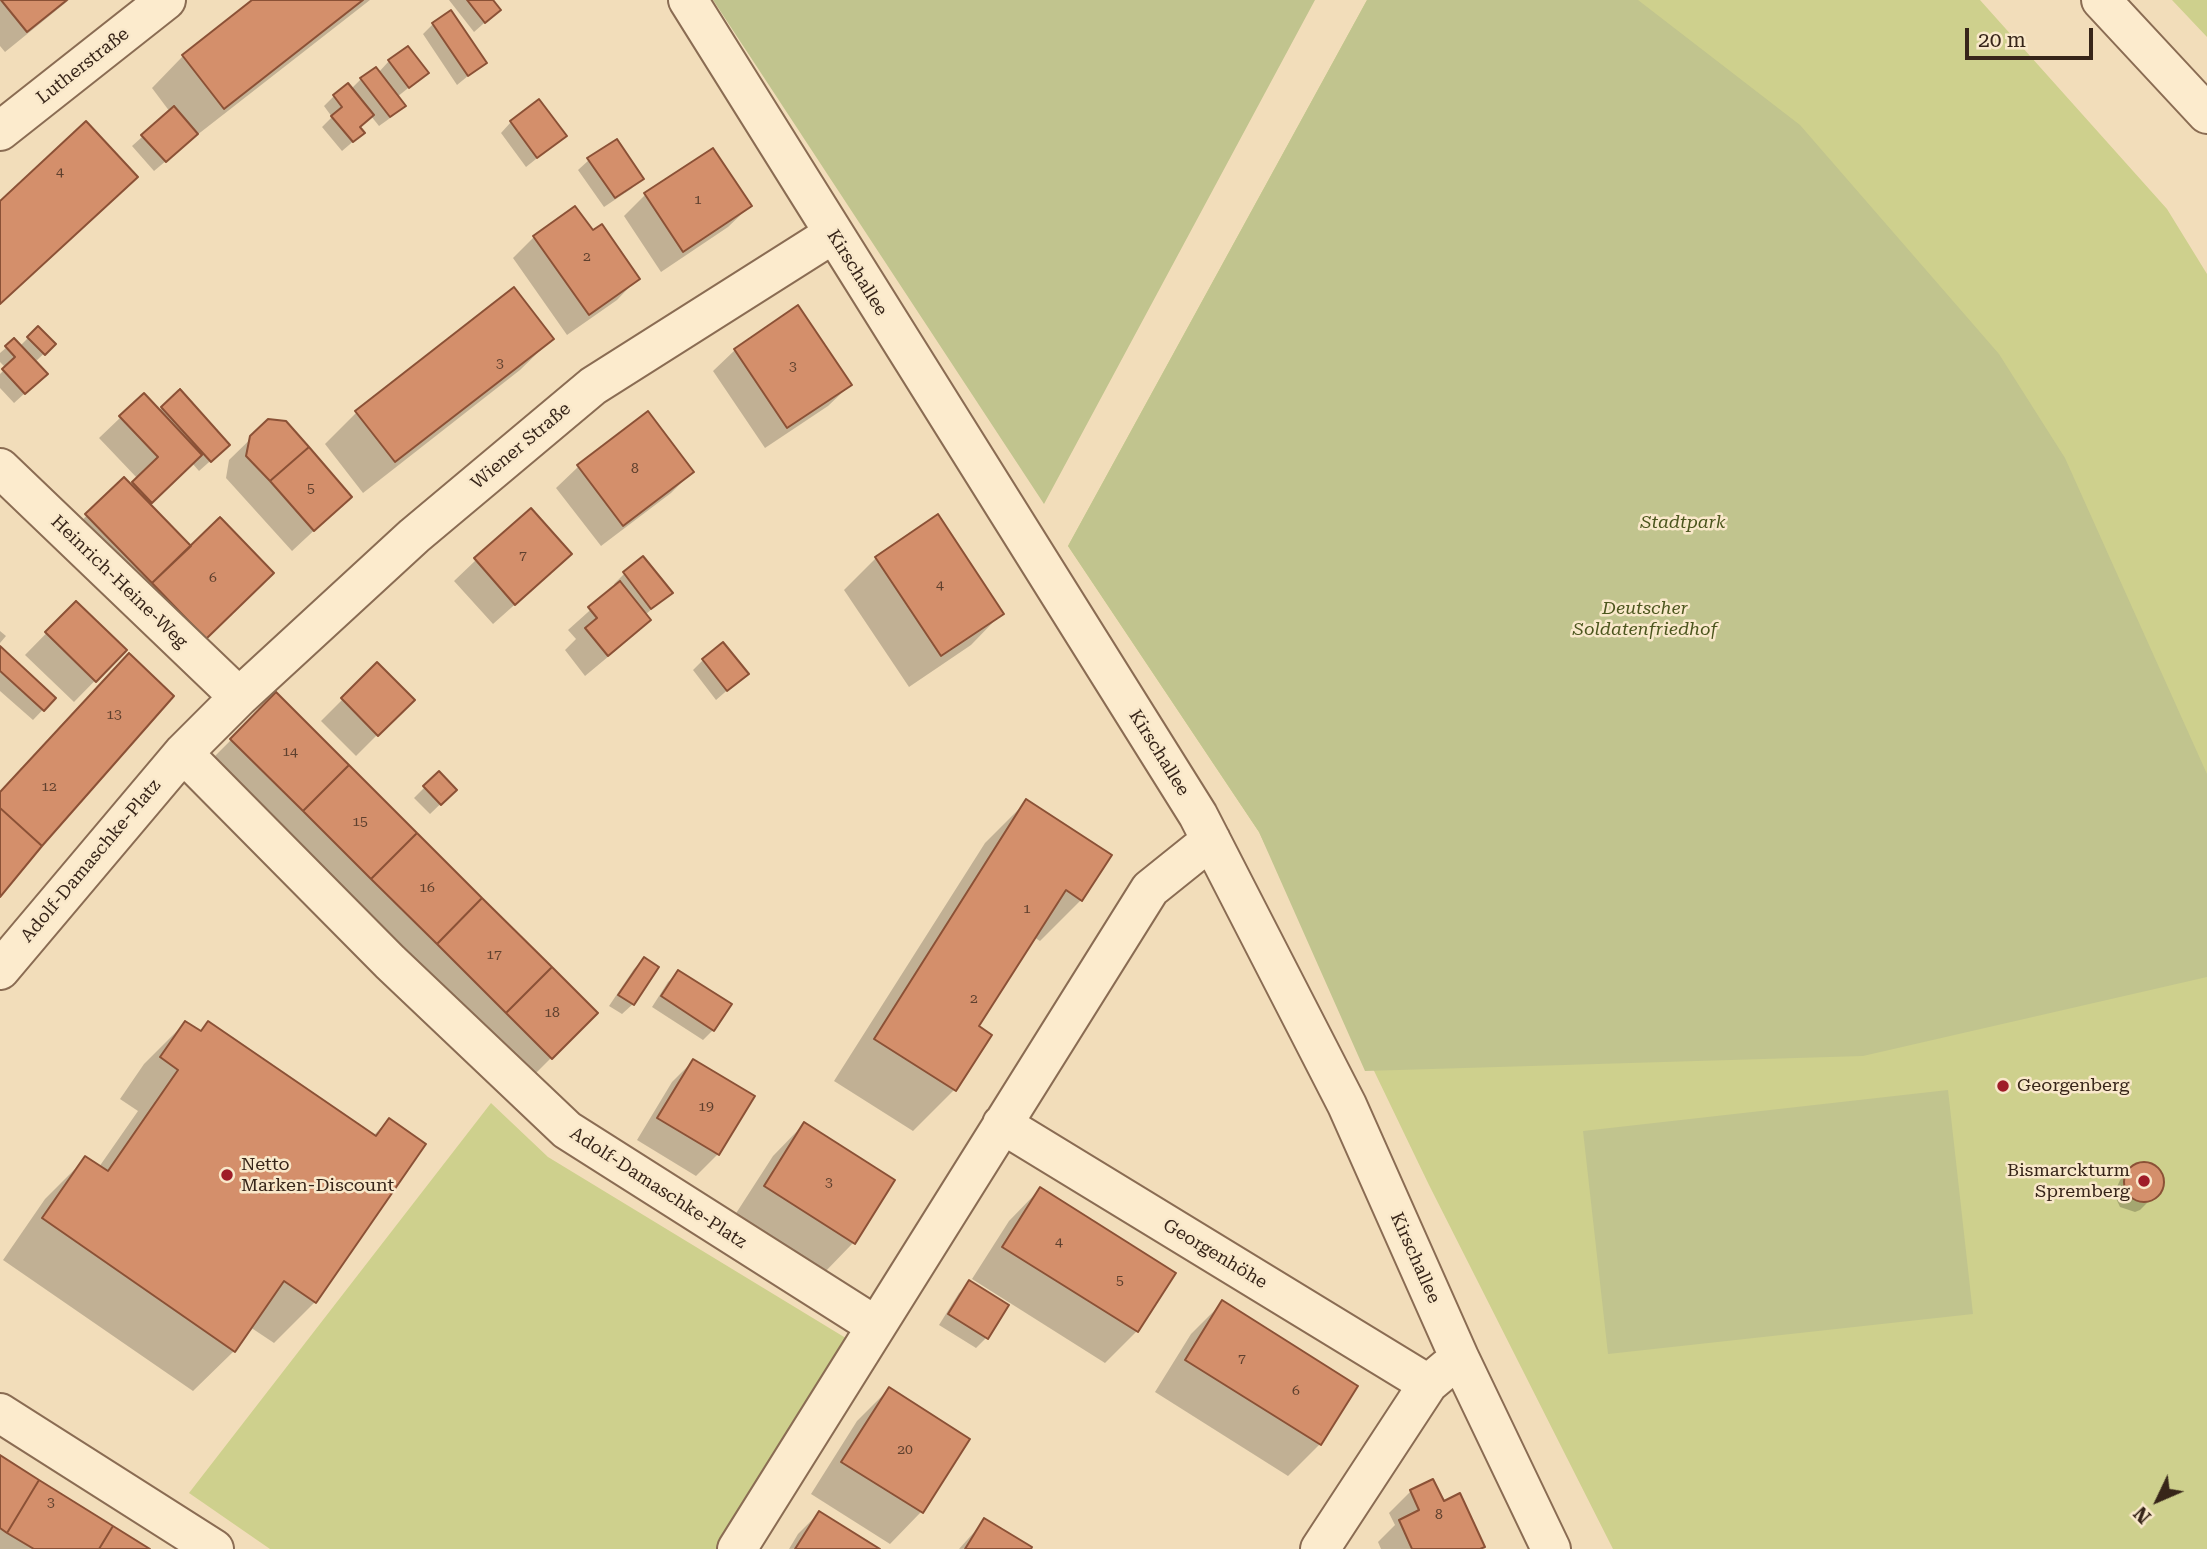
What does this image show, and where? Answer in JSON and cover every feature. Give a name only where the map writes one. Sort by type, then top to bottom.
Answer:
[{"type":"street","name":"Lutherstraße","points":[[0,131],[166,0]]},
{"type":"street","name":"Kirschallee","points":[[688,0],[1198,815],[1347,1105],[1459,1357],[1551,1549]]},
{"type":"street","points":[[2101,0],[2207,114]]},
{"type":"street","name":"Wiener Straße","points":[[239,696],[414,536],[593,386],[833,234]]},
{"type":"street","name":"Heinrich-Heine-Weg","points":[[0,468],[239,696]]},
{"type":"street","name":"Adolf-Damaschke-Platz","points":[[0,970],[183,753],[239,696]]},
{"type":"street","name":"Adolf-Damaschke-Platz","points":[[183,753],[390,962],[567,1130],[876,1326]]},
{"type":"street","points":[[737,1549],[1150,889],[1210,840]]},
{"type":"street","name":"Georgenhöhe","points":[[1002,1124],[1428,1384]]},
{"type":"street","points":[[1320,1549],[1428,1384],[1459,1357]]},
{"type":"street","points":[[0,1413],[214,1549]]},
{"type":"green space","points":[[713,0],[1315,0],[1044,504]]},
{"type":"green space","name":"Deutscher Soldatenfriedhof","points":[[1367,0],[1980,0],[2167,209],[2207,274],[2207,1549],[1613,1549],[1429,1185],[1259,832],[1068,546]]},
{"type":"green space","name":"Deutscher Soldatenfriedhof","points":[[1367,0],[1638,0],[1800,125],[1999,354],[2065,458],[2207,774],[2207,977],[1863,1056],[1365,1071],[1259,832],[1068,546]]},
{"type":"green space","points":[[2172,0],[2207,0],[2207,37]]},
{"type":"green space","points":[[1948,1090],[1973,1314],[1608,1354],[1583,1131]]},
{"type":"green space","points":[[491,1103],[548,1157],[849,1340],[716,1549],[270,1549],[189,1493]]},
{"type":"building","points":[[1,0],[67,0],[27,32]]},
{"type":"building","points":[[252,0],[363,0],[224,109],[182,55]]},
{"type":"building","points":[[467,0],[493,0],[501,10],[485,23]]},
{"type":"building","points":[[451,10],[487,63],[468,76],[432,23]]},
{"type":"building","points":[[408,46],[429,73],[409,88],[388,60]]},
{"type":"building","points":[[376,67],[406,106],[390,117],[360,78]]},
{"type":"building","points":[[348,83],[374,115],[360,127],[365,133],[353,142],[331,116],[342,107],[333,95]]},
{"type":"building","points":[[539,99],[567,136],[537,158],[510,121]]},
{"type":"building","points":[[174,106],[198,134],[166,162],[141,135]]},
{"type":"building","points":[[86,121],[138,177],[0,304],[0,201]]},
{"type":"building","points":[[617,139],[644,179],[615,198],[587,158]]},
{"type":"building","points":[[713,148],[752,206],[683,252],[644,193]]},
{"type":"building","points":[[575,206],[593,230],[602,224],[640,279],[589,315],[533,236]]},
{"type":"building","points":[[514,287],[554,339],[395,462],[355,411]]},
{"type":"building","points":[[798,305],[852,385],[787,428],[734,349]]},
{"type":"building","points":[[38,326],[56,344],[45,355],[27,337]]},
{"type":"building","points":[[14,338],[48,374],[25,394],[2,369],[15,357],[5,346]]},
{"type":"building","points":[[180,389],[230,445],[211,462],[161,407]]},
{"type":"building","points":[[144,393],[202,455],[152,503],[132,482],[158,457],[119,416]]},
{"type":"building","points":[[648,411],[694,472],[623,526],[577,465]]},
{"type":"building","points":[[268,419],[286,421],[309,447],[270,481],[246,456],[250,436]]},
{"type":"building","points":[[309,447],[352,497],[314,531],[270,481]]},
{"type":"building","points":[[124,477],[191,546],[152,583],[85,514]]},
{"type":"building","points":[[531,508],[572,554],[515,605],[474,558]]},
{"type":"building","points":[[938,514],[1004,614],[941,656],[875,557]]},
{"type":"building","points":[[220,517],[274,573],[206,639],[152,583]]},
{"type":"building","points":[[643,556],[673,593],[651,609],[623,572]]},
{"type":"building","points":[[620,581],[651,620],[608,656],[585,628],[597,618],[588,607]]},
{"type":"building","points":[[76,601],[127,650],[96,682],[45,632]]},
{"type":"building","points":[[723,642],[749,674],[727,691],[702,659]]},
{"type":"building","points":[[0,646],[56,698],[44,711],[0,671]]},
{"type":"building","points":[[129,653],[174,696],[42,846],[0,808],[0,792]]},
{"type":"building","points":[[377,662],[415,700],[378,736],[341,698]]},
{"type":"building","points":[[276,692],[349,765],[303,811],[230,739]]},
{"type":"building","points":[[349,765],[417,833],[371,879],[303,811]]},
{"type":"building","points":[[439,771],[457,790],[441,805],[423,786]]},
{"type":"building","points":[[1026,799],[1112,855],[1082,901],[1066,890],[979,1026],[992,1035],[956,1091],[874,1039]]},
{"type":"building","points":[[0,808],[42,846],[0,897]]},
{"type":"building","points":[[417,833],[482,898],[437,944],[371,879]]},
{"type":"building","points":[[482,898],[552,967],[506,1013],[437,944]]},
{"type":"building","points":[[644,957],[659,967],[634,1005],[618,995]]},
{"type":"building","points":[[552,967],[598,1013],[552,1059],[506,1013]]},
{"type":"building","points":[[678,970],[732,1004],[714,1031],[661,996]]},
{"type":"building","points":[[185,1021],[201,1031],[208,1021],[376,1136],[389,1118],[426,1144],[316,1303],[284,1281],[235,1352],[42,1218],[85,1156],[108,1171],[178,1070],[160,1057]]},
{"type":"building","points":[[693,1059],[755,1096],[719,1155],[657,1118]]},
{"type":"building","points":[[804,1122],[895,1180],[855,1244],[764,1186]]},
{"type":"building","name":"Bismarckturm Spremberg","points":[[2144,1162],[2158,1168],[2164,1182],[2158,1196],[2144,1202],[2130,1196],[2124,1182],[2130,1168]]},
{"type":"building","points":[[1040,1187],[1176,1273],[1138,1332],[1002,1247]]},
{"type":"building","points":[[969,1280],[1009,1305],[988,1339],[948,1314]]},
{"type":"building","points":[[1222,1300],[1358,1386],[1321,1445],[1185,1360]]},
{"type":"building","points":[[889,1387],[970,1439],[923,1513],[841,1462]]},
{"type":"building","points":[[0,1455],[39,1480],[7,1533],[0,1528]]},
{"type":"building","points":[[1433,1479],[1444,1501],[1460,1493],[1485,1547],[1412,1549],[1399,1520],[1419,1510],[1410,1490]]},
{"type":"building","points":[[39,1480],[113,1526],[99,1549],[34,1549],[7,1533]]},
{"type":"building","points":[[819,1511],[880,1549],[795,1549]]},
{"type":"building","points":[[984,1518],[1032,1547],[1031,1549],[965,1549]]},
{"type":"building","points":[[113,1526],[150,1549],[99,1549]]},
{"type":"place","name":"Georgenberg","points":[[2003,1086]]},
{"type":"place","name":"Netto Marken-Discount","points":[[227,1175]]},
{"type":"place","name":"Bismarckturm Spremberg","points":[[2144,1181]]},
{"type":"park label","name":"Stadtpark","points":[[1683,523]]}]
